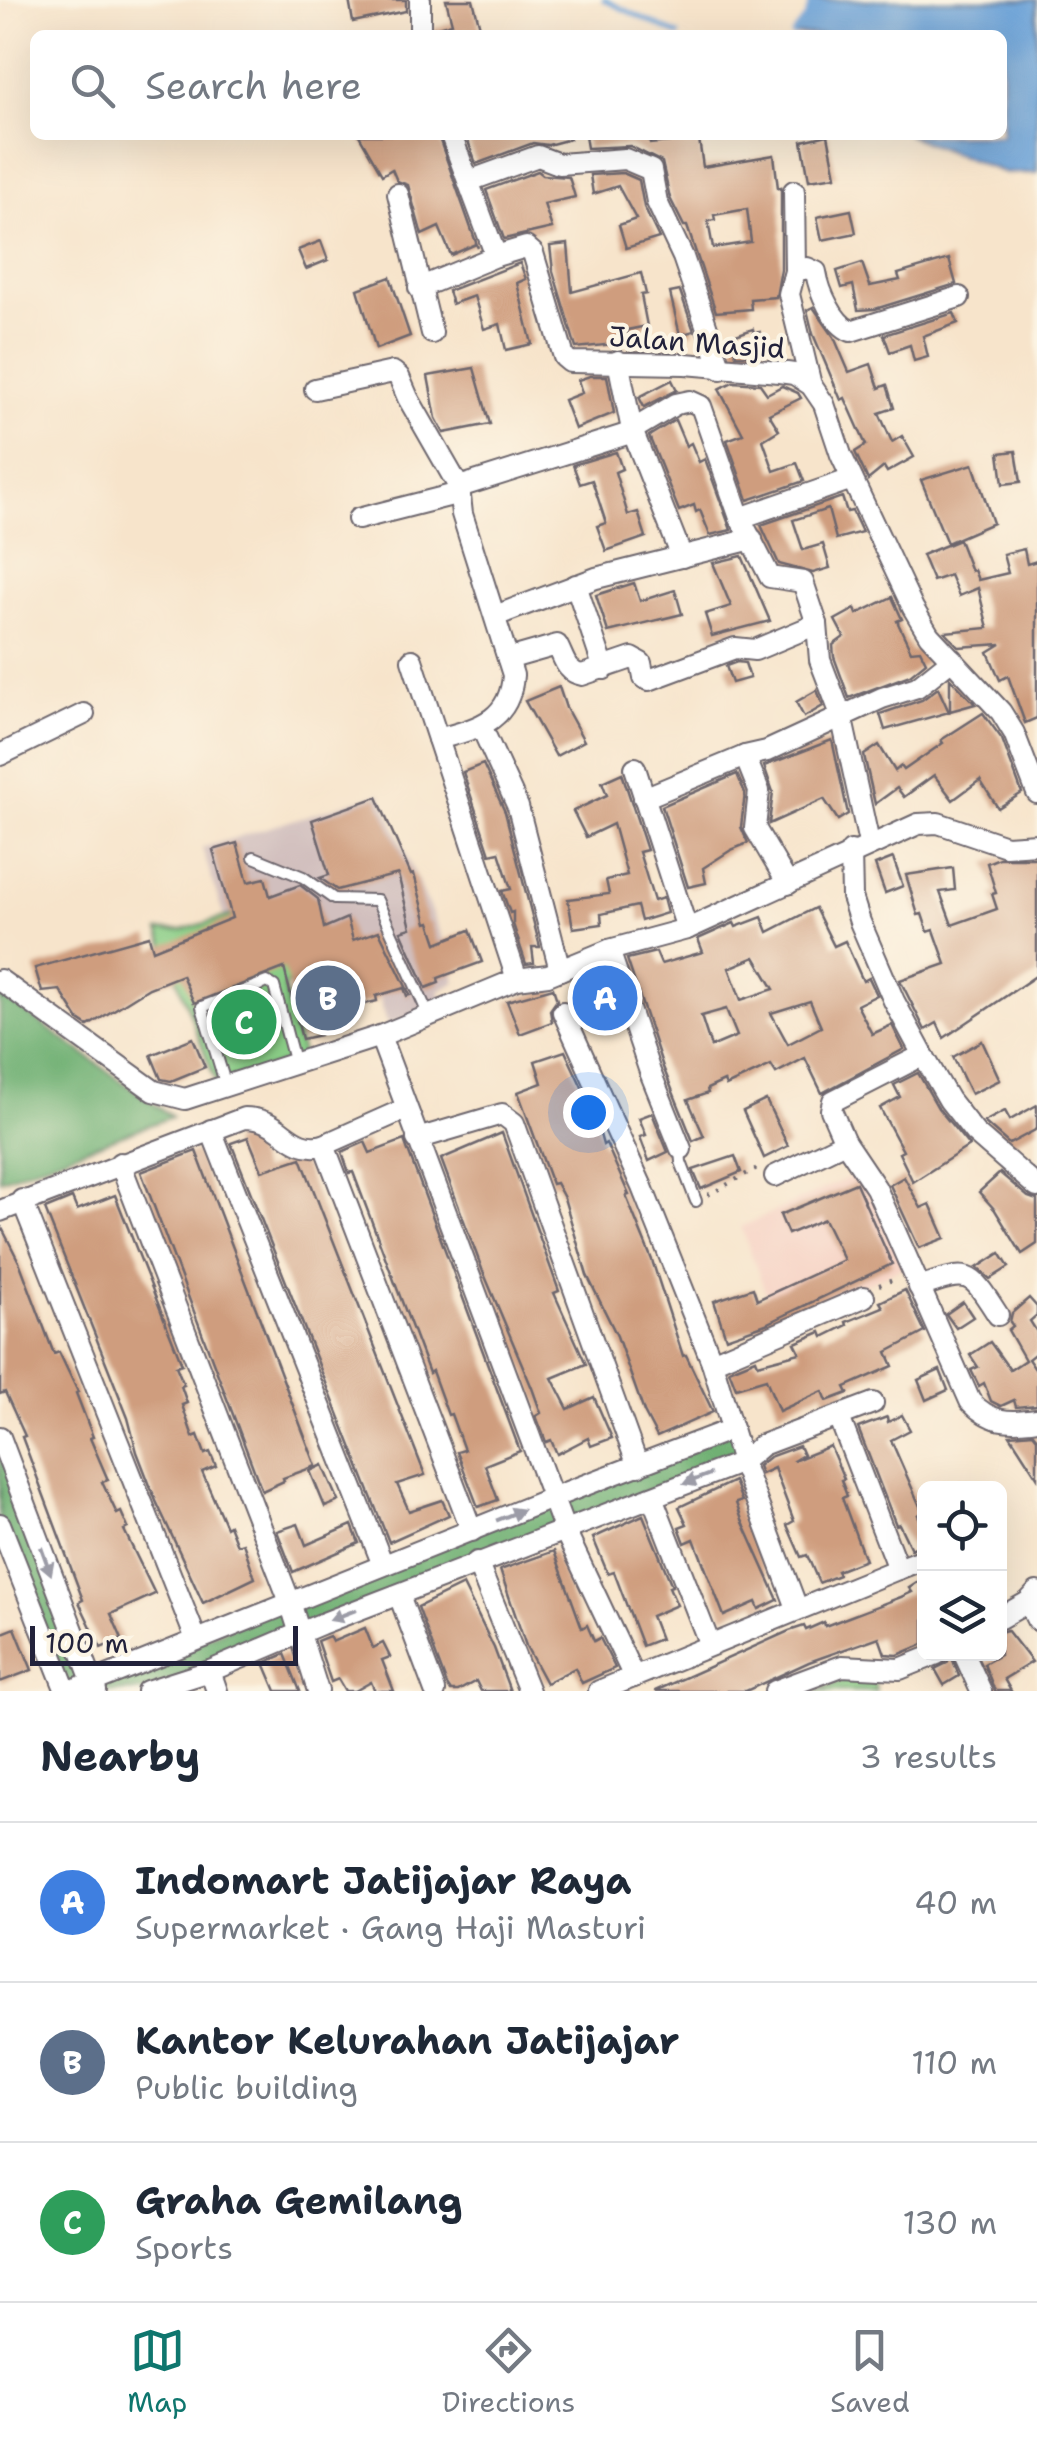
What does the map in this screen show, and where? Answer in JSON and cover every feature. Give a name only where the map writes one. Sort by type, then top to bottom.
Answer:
[{"type":"street","points":[[420,0],[420,30]]},
{"type":"street","points":[[419,288],[496,256],[453,140]]},
{"type":"street","points":[[470,181],[538,156],[559,164],[624,158],[651,170],[658,202],[683,258],[721,369]]},
{"type":"street","points":[[794,191],[796,271],[789,294],[811,384]]},
{"type":"street","points":[[398,194],[432,333]]},
{"type":"street","name":"Jalan Masjid","points":[[496,256],[526,248],[533,253],[564,357],[578,363],[684,364],[794,374],[811,384],[824,404],[840,455],[914,608],[929,635],[1014,732],[1037,794]]},
{"type":"street","points":[[796,271],[807,268],[816,272],[818,284],[840,325],[851,331],[959,297]]},
{"type":"street","points":[[618,361],[632,430],[682,556]]},
{"type":"street","points":[[316,389],[393,372],[399,376],[459,490],[462,514],[513,675],[509,700],[481,726],[438,739]]},
{"type":"street","points":[[358,519],[459,490],[632,430],[676,404],[690,401],[701,406],[740,518],[773,580],[803,582],[817,624],[820,660],[841,715],[860,847],[852,897],[860,922],[894,1001],[949,1100],[975,1133],[1037,1187]]},
{"type":"street","points":[[740,518],[852,479]]},
{"type":"street","points":[[495,616],[576,585],[752,539]]},
{"type":"street","points":[[576,585],[604,669]]},
{"type":"street","points":[[508,660],[556,644],[564,664],[575,674],[604,669],[632,658],[641,663],[644,678],[649,680],[734,648],[755,650],[817,624]]},
{"type":"street","points":[[644,798],[918,687],[952,659]]},
{"type":"street","points":[[412,660],[517,980]]},
{"type":"street","points":[[0,754],[84,714]]},
{"type":"street","points":[[481,726],[518,807],[560,970]]},
{"type":"street","points":[[745,756],[759,791],[755,828],[788,884]]},
{"type":"street","points":[[636,768],[687,928]]},
{"type":"street","points":[[0,980],[154,1090],[185,1099],[380,1036],[517,980],[560,970],[608,950],[687,928],[918,824],[938,823],[1006,846],[1037,844]]},
{"type":"street","points":[[608,950],[680,1146]]},
{"type":"street","points":[[563,1012],[642,1187],[712,1362],[742,1462],[798,1608]]},
{"type":"street","points":[[380,1036],[566,1531],[634,1677]]},
{"type":"street","points":[[923,1055],[833,1100],[831,1110],[845,1142],[876,1188],[970,1401],[991,1418],[1014,1423],[1037,1420]]},
{"type":"street","points":[[0,1210],[244,1118],[260,1118],[277,1126],[301,1147],[324,1146],[405,1110]]},
{"type":"street","points":[[418,1140],[502,1114],[514,1122],[638,1466]]},
{"type":"street","points":[[211,1130],[382,1566]]},
{"type":"street","points":[[776,1176],[845,1142]]},
{"type":"street","points":[[324,1146],[472,1530]]},
{"type":"street","points":[[120,1163],[290,1602],[318,1691]]},
{"type":"street","points":[[22,1200],[196,1639]]},
{"type":"street","points":[[916,1280],[966,1276],[974,1280],[998,1315]]},
{"type":"street","points":[[712,1362],[864,1297]]},
{"type":"street","points":[[146,1691],[213,1681],[299,1632],[742,1462],[762,1445],[873,1404]]},
{"type":"street","points":[[839,1417],[898,1569]]},
{"type":"street","points":[[0,1524],[68,1691],[94,1686],[196,1639],[732,1429],[762,1445]]},
{"type":"street","points":[[0,1437],[6,1469],[94,1686]]},
{"type":"street","points":[[652,1497],[710,1645]]},
{"type":"street","points":[[477,1562],[529,1691]]},
{"type":"street","points":[[599,1691],[917,1562]]},
{"type":"street","points":[[399,1595],[436,1691]]},
{"type":"street","points":[[1007,1615],[1034,1605]]},
{"type":"street","points":[[775,1691],[842,1666],[900,1669],[920,1661]]},
{"type":"street","points":[[967,1661],[981,1691]]},
{"type":"lane","points":[[254,857],[303,876],[334,899],[377,900],[429,1016]]},
{"type":"lane","points":[[226,1088],[202,1007],[267,982],[274,986],[296,1064]]},
{"type":"lane","points":[[680,1146],[681,1162],[696,1200]]},
{"type":"path","points":[[696,1200],[769,1162],[776,1176]]},
{"type":"path","points":[[864,1297],[872,1287],[916,1280]]},
{"type":"shaded area","points":[[380,793],[447,949],[456,982],[439,991],[443,1001],[388,1025],[370,968],[274,903],[224,917],[202,848]]},
{"type":"shaded area","points":[[861,1172],[908,1265],[777,1323],[741,1227]]},
{"type":"green space","points":[[274,903],[299,976],[284,987],[303,1057],[216,1083],[159,931],[182,930]]},
{"type":"green space","points":[[0,994],[172,1117],[0,1180]]},
{"type":"green space","points":[[732,1429],[762,1445],[147,1691],[70,1691],[0,1524],[0,1437],[92,1682]]},
{"type":"green space","points":[[872,1670],[876,1691],[815,1691]]},
{"type":"water","points":[[812,0],[1037,0],[1037,173],[1005,173],[920,140],[1007,140],[1007,30],[797,30],[807,17]]},
{"type":"building","points":[[349,0],[406,0],[406,11],[353,22]]},
{"type":"building","points":[[446,0],[473,0],[481,30],[434,30],[452,23]]},
{"type":"building","points":[[362,140],[440,140],[478,248],[476,244],[451,255],[439,227],[422,235],[408,185],[397,181],[392,169],[382,175]]},
{"type":"building","points":[[468,140],[566,140],[548,145],[533,143],[476,164]]},
{"type":"building","points":[[586,140],[649,140],[650,144],[699,140],[703,167],[774,155],[778,188],[781,187],[781,269],[776,297],[750,299],[751,309],[716,312],[687,226],[670,198],[662,162],[630,146],[587,148]],"holes":[[[747,209],[751,242],[713,248],[708,221],[715,220],[714,215]]]},
{"type":"building","points":[[829,140],[836,176],[809,180],[802,141]]},
{"type":"building","points":[[538,171],[569,177],[575,197],[544,204],[552,228],[504,239],[486,190]]},
{"type":"building","points":[[623,173],[639,180],[644,207],[659,238],[626,248],[619,225],[636,219],[618,186],[593,194],[590,175]]},
{"type":"building","points":[[851,210],[856,233],[822,240],[817,217]]},
{"type":"building","points":[[321,241],[328,260],[306,269],[298,250]]},
{"type":"building","points":[[568,244],[572,292],[641,273],[647,326],[627,330],[629,336],[614,340],[615,344],[576,348],[553,271],[550,246]]},
{"type":"building","points":[[949,259],[956,284],[875,309],[858,310],[853,285],[842,288],[837,271],[862,263],[870,286],[900,280],[898,274]]},
{"type":"building","points":[[520,263],[526,279],[517,283],[532,344],[506,350],[500,324],[484,329],[474,296],[452,304],[448,291]]},
{"type":"building","points":[[390,277],[410,336],[376,349],[358,289]]},
{"type":"building","points":[[680,291],[694,331],[680,335],[670,293]]},
{"type":"building","points":[[813,307],[834,337],[849,372],[871,364],[879,388],[887,385],[894,408],[879,413],[892,442],[902,436],[914,457],[887,472],[884,467],[868,480],[855,452],[866,445],[845,398],[841,400],[813,334],[807,310]]},
{"type":"building","points":[[954,313],[958,323],[923,336],[928,357],[914,361],[910,345],[890,352],[884,335]]},
{"type":"building","points":[[753,329],[754,333],[760,332],[765,356],[736,355],[730,337]]},
{"type":"building","points":[[474,368],[490,424],[444,433],[436,418],[428,376]]},
{"type":"building","points":[[607,376],[614,413],[575,429],[564,400],[582,393],[578,380]]},
{"type":"building","points":[[672,380],[677,390],[644,407],[639,397]]},
{"type":"building","points":[[733,382],[760,384],[767,394],[782,386],[798,393],[801,398],[769,414],[779,430],[763,440],[774,471],[797,463],[804,481],[748,500],[727,440],[743,434],[719,389]]},
{"type":"building","points":[[675,420],[686,446],[691,443],[699,462],[705,459],[731,530],[710,535],[694,505],[679,511],[649,436]]},
{"type":"building","points":[[1016,451],[1021,482],[1003,484],[999,453]]},
{"type":"building","points":[[616,452],[622,469],[615,472],[628,515],[638,512],[646,537],[606,551],[597,526],[606,523],[592,480],[580,484],[573,465]]},
{"type":"building","points":[[973,464],[993,523],[947,543],[921,480]]},
{"type":"building","points":[[842,497],[847,512],[852,511],[862,532],[836,539],[828,509],[793,520],[803,550],[823,544],[830,568],[813,573],[779,564],[761,525]]},
{"type":"building","points":[[959,540],[978,580],[1008,573],[1003,554],[1024,549],[1027,564],[1037,561],[1037,718],[1025,723],[1008,676],[1000,680],[988,652],[1001,644],[959,647],[945,632],[988,628],[978,588],[959,596],[950,575],[933,581],[922,555]]},
{"type":"building","points":[[742,556],[770,621],[712,636],[705,614],[731,606],[713,563]]},
{"type":"building","points":[[634,583],[640,601],[675,590],[682,614],[608,632],[596,595]]},
{"type":"building","points":[[892,597],[902,619],[897,621],[911,651],[920,650],[926,662],[910,675],[849,698],[834,657],[833,645],[844,637],[835,620]]},
{"type":"building","points":[[745,663],[750,678],[732,683],[726,666]]},
{"type":"building","points":[[950,678],[972,701],[975,704],[950,711]]},
{"type":"building","points":[[559,687],[584,741],[556,756],[525,701]]},
{"type":"building","points":[[938,688],[949,712],[885,730],[880,714],[922,700]]},
{"type":"building","points":[[817,690],[823,706],[804,717],[796,702]]},
{"type":"building","points":[[983,713],[1002,739],[1022,793],[998,808],[980,780],[953,800],[934,775],[904,797],[897,788],[875,804],[864,755],[879,745],[895,771],[901,766],[904,770]]},
{"type":"building","points":[[832,740],[848,814],[838,820],[824,799],[769,824],[773,792],[764,766]]},
{"type":"building","points":[[483,764],[505,812],[540,947],[532,947],[534,963],[526,964],[513,912],[510,913],[502,891],[511,889],[499,852],[490,854],[463,772]]},
{"type":"building","points":[[622,773],[647,850],[639,852],[654,901],[663,898],[667,913],[641,921],[637,906],[601,914],[602,924],[573,928],[568,899],[609,894],[606,880],[627,875],[613,824],[586,837],[573,811],[607,795],[602,782]]},
{"type":"building","points":[[737,774],[745,793],[741,827],[748,843],[703,868],[706,883],[688,887],[662,806]]},
{"type":"building","points":[[377,797],[411,875],[414,874],[427,923],[430,922],[437,943],[470,930],[482,962],[438,978],[439,983],[426,988],[401,931],[411,928],[398,874],[337,890],[320,878],[329,875],[312,820]]},
{"type":"building","points":[[237,843],[248,882],[265,878],[270,896],[300,885],[318,899],[324,928],[347,918],[353,940],[379,931],[410,995],[404,988],[376,996],[377,1001],[316,1016],[320,1035],[302,1039],[284,968],[194,1003],[182,975],[149,988],[88,1026],[79,1020],[60,990],[42,992],[35,968],[149,936],[153,950],[232,918],[213,850]]},
{"type":"building","points":[[893,858],[903,886],[885,893],[875,865]]},
{"type":"building","points":[[999,858],[1037,858],[1037,975],[944,1038],[937,1023],[925,1030],[900,980],[946,964],[934,930],[928,932],[922,914],[918,915],[906,875],[953,868],[955,890],[940,892],[952,925],[997,909],[987,863]]},
{"type":"building","points":[[815,908],[834,946],[845,941],[863,981],[869,978],[877,995],[857,1005],[872,1034],[892,1025],[904,1049],[822,1093],[805,1058],[776,1073],[771,1065],[726,1086],[724,1081],[707,1089],[708,1093],[688,1100],[704,1136],[693,1141],[627,959],[656,952],[661,964],[703,952],[698,939],[734,923],[736,927],[762,917],[768,932]],"holes":[[[755,957],[774,989],[741,1000],[729,968]],[[810,1001],[821,1027],[788,1044],[771,1013]],[[726,1009],[737,1036],[711,1047],[701,1016]]]},
{"type":"building","points":[[606,983],[615,1011],[595,1016],[587,988]]},
{"type":"building","points":[[553,988],[557,1000],[550,1010],[552,1022],[520,1034],[507,1001]]},
{"type":"building","points":[[193,1038],[205,1067],[171,1081],[161,1079],[151,1055]]},
{"type":"building","points":[[982,1041],[1000,1080],[971,1094],[953,1057]]},
{"type":"building","points":[[565,1051],[594,1113],[603,1145],[606,1143],[629,1195],[626,1196],[652,1260],[683,1356],[686,1355],[713,1412],[657,1437],[617,1336],[587,1275],[564,1198],[556,1183],[552,1184],[518,1092],[542,1083],[535,1061]]},
{"type":"building","points":[[918,1073],[938,1108],[969,1146],[913,1182],[899,1153],[903,1151],[880,1108],[900,1097],[894,1085]]},
{"type":"building","points":[[766,1100],[788,1146],[764,1158],[743,1111]]},
{"type":"building","points":[[1037,1105],[1037,1129],[1009,1144],[984,1122],[1005,1111],[1010,1120]]},
{"type":"building","points":[[652,1113],[668,1152],[649,1161],[640,1137],[646,1135],[639,1118]]},
{"type":"building","points":[[502,1133],[559,1291],[554,1293],[586,1364],[552,1378],[568,1409],[594,1397],[612,1438],[591,1446],[588,1438],[557,1454],[551,1440],[546,1442],[536,1416],[541,1413],[532,1388],[441,1159]]},
{"type":"building","points":[[248,1137],[262,1171],[301,1158],[425,1475],[397,1484],[409,1511],[442,1500],[449,1515],[389,1542],[231,1143]]},
{"type":"building","points":[[404,1140],[520,1451],[485,1465],[498,1500],[478,1507],[457,1452],[464,1450],[451,1414],[448,1415],[432,1371],[429,1373],[342,1152],[365,1142],[370,1153]]},
{"type":"building","points":[[196,1151],[316,1466],[262,1491],[141,1172]]},
{"type":"building","points":[[735,1156],[741,1172],[701,1189],[693,1170]]},
{"type":"building","points":[[1000,1173],[1037,1200],[1037,1244],[1022,1254],[979,1192]]},
{"type":"building","points":[[904,1177],[921,1208],[930,1204],[945,1238],[919,1248],[890,1185]]},
{"type":"building","points":[[856,1183],[892,1264],[766,1324],[726,1338],[714,1301],[753,1288],[757,1300],[844,1260],[824,1219],[788,1234],[780,1215]]},
{"type":"building","points":[[115,1195],[182,1364],[176,1366],[184,1385],[181,1386],[187,1403],[182,1405],[193,1437],[198,1435],[205,1454],[210,1452],[216,1466],[202,1472],[226,1527],[229,1525],[237,1545],[243,1543],[255,1578],[203,1603],[156,1501],[128,1418],[45,1209],[72,1198],[77,1210]]},
{"type":"building","points":[[0,1224],[20,1264],[54,1354],[59,1352],[78,1392],[93,1437],[90,1438],[108,1480],[102,1482],[117,1514],[121,1512],[128,1528],[124,1530],[155,1594],[111,1614],[122,1639],[101,1648],[79,1602],[83,1600],[22,1437],[25,1436],[5,1392],[0,1394]]},
{"type":"building","points":[[1000,1253],[1009,1267],[990,1279],[977,1268]]},
{"type":"building","points":[[905,1290],[925,1332],[887,1352],[893,1366],[845,1387],[848,1393],[827,1401],[823,1391],[779,1411],[766,1379],[736,1388],[729,1370],[756,1359],[758,1364],[800,1353],[795,1343],[821,1332],[823,1337],[847,1325],[846,1322],[883,1307],[880,1302]]},
{"type":"building","points":[[1029,1298],[1037,1307],[1037,1315],[1030,1321],[1037,1332],[1037,1352],[1028,1359],[1037,1372],[1037,1405],[1016,1407],[1014,1400],[1001,1406],[991,1401],[984,1383],[979,1386],[971,1370],[978,1367],[970,1355],[990,1342],[1010,1370],[1025,1360],[1008,1330],[1013,1326],[1012,1313]]},
{"type":"building","points":[[963,1302],[973,1317],[956,1328],[946,1314]]},
{"type":"building","points":[[940,1370],[948,1390],[926,1400],[918,1380]]},
{"type":"building","points":[[902,1415],[910,1430],[891,1440],[917,1499],[917,1546],[911,1549],[899,1524],[896,1525],[858,1428],[887,1417],[888,1422]]},
{"type":"building","points":[[1033,1433],[1037,1438],[1037,1477],[1010,1435]]},
{"type":"building","points":[[799,1446],[803,1455],[793,1461],[830,1446],[844,1479],[841,1480],[847,1496],[842,1498],[865,1560],[819,1583],[807,1555],[801,1557],[787,1525],[794,1521],[774,1468],[761,1474],[758,1466],[769,1457]]},
{"type":"building","points":[[323,1465],[339,1501],[325,1507],[310,1471]]},
{"type":"building","points":[[734,1481],[742,1501],[736,1503],[742,1520],[778,1600],[759,1609],[756,1602],[724,1616],[694,1539],[685,1543],[679,1527],[687,1524],[679,1507]]},
{"type":"building","points":[[643,1515],[677,1605],[651,1616],[660,1639],[642,1646],[614,1572],[608,1574],[593,1538]]},
{"type":"building","points":[[298,1524],[306,1545],[352,1525],[359,1543],[293,1572],[277,1531]]},
{"type":"building","points":[[554,1551],[582,1628],[587,1625],[594,1641],[600,1638],[615,1668],[582,1683],[575,1668],[546,1683],[526,1646],[500,1570]]},
{"type":"building","points":[[917,1583],[917,1647],[898,1655],[885,1654],[879,1637],[809,1662],[746,1691],[655,1691],[789,1631],[804,1626],[806,1630],[824,1622],[825,1626],[901,1597],[912,1592],[909,1588]]},
{"type":"building","points":[[463,1585],[510,1691],[481,1691],[476,1681],[458,1691],[451,1691],[447,1685],[418,1607]]},
{"type":"building","points":[[15,1628],[32,1670],[0,1682],[0,1634]]},
{"type":"building","points":[[365,1628],[373,1648],[383,1643],[390,1657],[382,1660],[394,1691],[375,1691],[371,1682],[355,1691],[345,1691],[338,1679],[331,1682],[317,1641],[329,1636],[332,1642]]},
{"type":"building","points":[[1007,1630],[1032,1662],[1004,1679],[1011,1691],[995,1691],[984,1664],[1007,1661]]},
{"type":"building","points":[[285,1654],[300,1691],[276,1691],[264,1663]]},
{"type":"building","points":[[953,1661],[959,1676],[944,1685],[935,1669]]},
{"type":"waterway","points":[[604,0],[667,30]]},
{"type":"waterway","points":[[797,30],[807,17],[812,0]]},
{"type":"place","name":"Kantor Kelurahan Jatijajar","points":[[328,998]]},
{"type":"place","name":"Indomart Jatijajar Raya","points":[[605,998]]},
{"type":"place","name":"Graha Gemilang","points":[[244,1022]]}]
